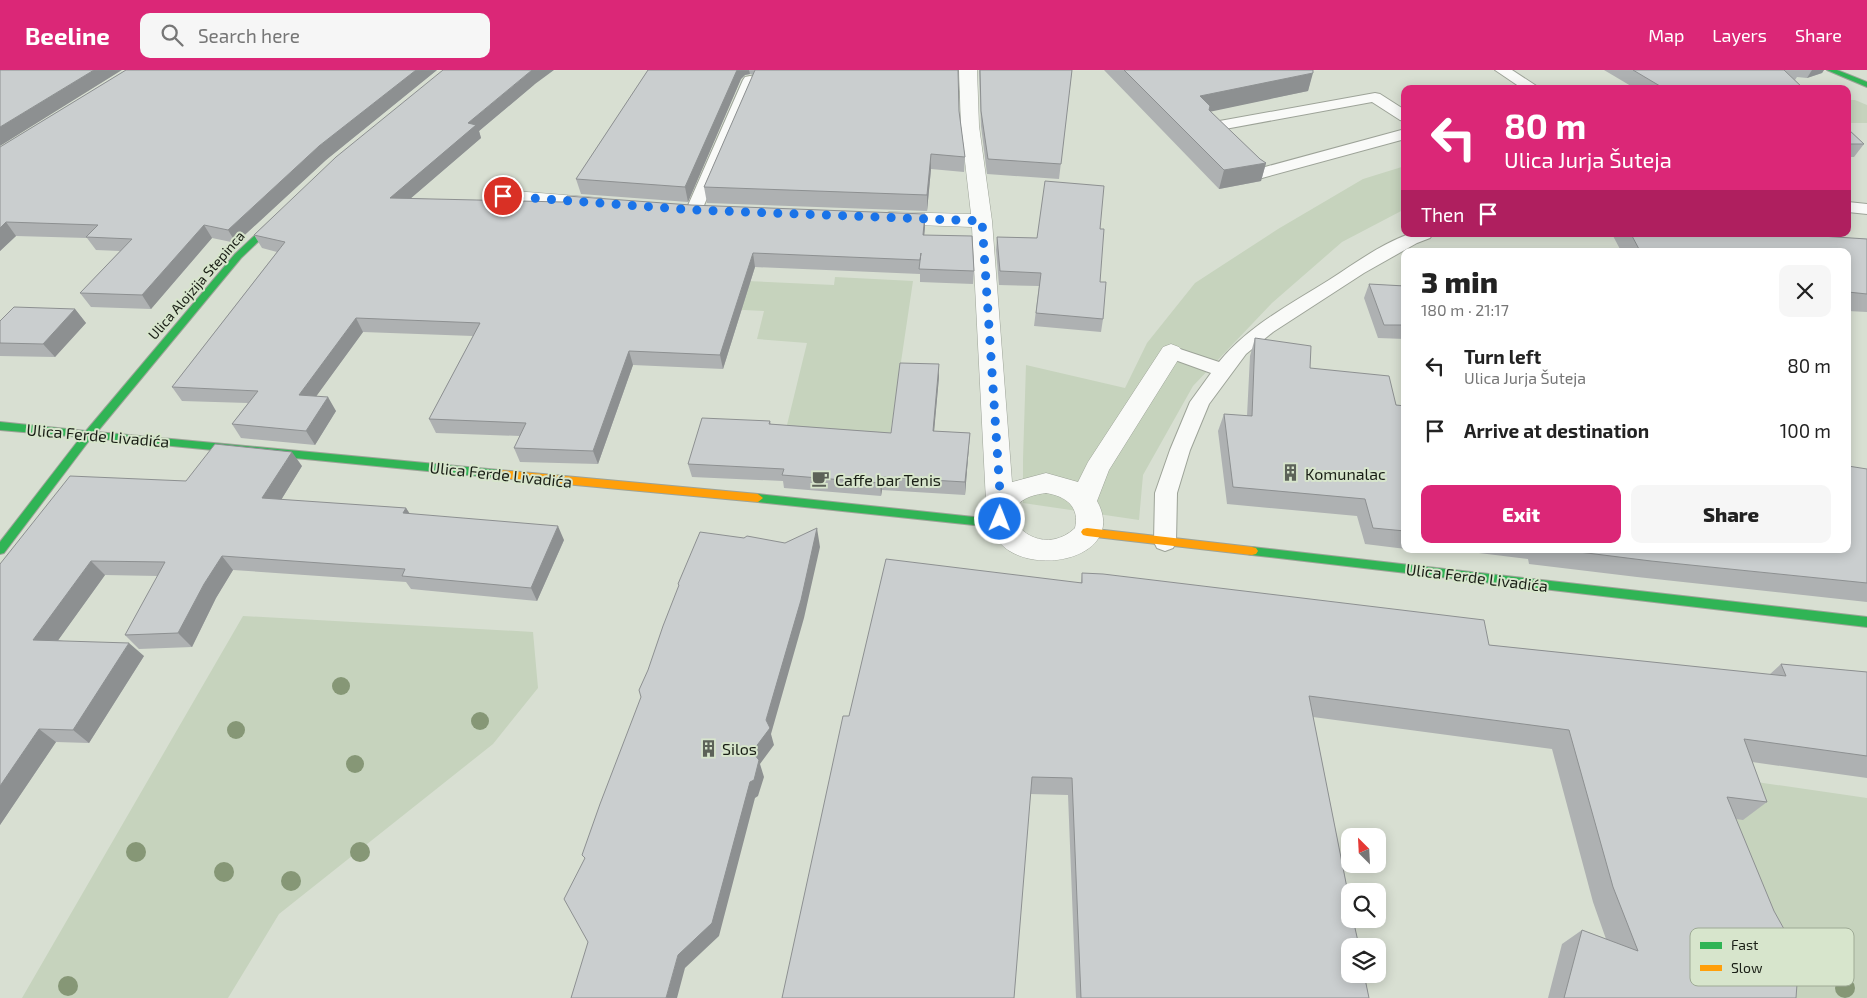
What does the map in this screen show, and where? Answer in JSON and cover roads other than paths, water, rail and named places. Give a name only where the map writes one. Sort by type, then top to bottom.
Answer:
[{"type":"street","points":[[968,70],[970,126],[982,221],[1002,516],[1005,531],[1015,541],[1029,548],[1045,551],[1059,550],[1072,546],[1083,539],[1091,518],[1084,501],[1072,491],[1060,485],[1046,483],[1030,484],[1017,489],[1007,497],[1002,516]]},
{"type":"street","points":[[1831,70],[1867,85]]},
{"type":"street","points":[[503,196],[618,205]]},
{"type":"street","name":"Ulica Alojzija Stepinca","points":[[0,550],[89,434],[238,256],[293,204]]},
{"type":"street","points":[[873,217],[982,221]]},
{"type":"street","points":[[1084,501],[1097,468],[1171,352]]},
{"type":"street","name":"Ulica Ferde Livadića","points":[[0,426],[1002,516]]},
{"type":"street","name":"Ulica Ferde Livadića","points":[[1087,532],[1867,622]]},
{"type":"lane","points":[[1502,70],[1527,85]]},
{"type":"lane","points":[[694,210],[750,80]]},
{"type":"lane","points":[[1401,114],[1375,97],[1214,127],[1262,173],[1401,135]]},
{"type":"lane","points":[[1851,208],[1867,209]]},
{"type":"lane","points":[[1164,542],[1166,493],[1180,450],[1200,402],[1239,350],[1266,328],[1358,269],[1416,237]]},
{"type":"lane","points":[[1171,352],[1224,370]]},
{"type":"place","name":"Komunalac","points":[[1291,473]]},
{"type":"place","name":"Caffe bar Tenis","points":[[821,479]]},
{"type":"place","name":"Silos","points":[[708,748]]}]
